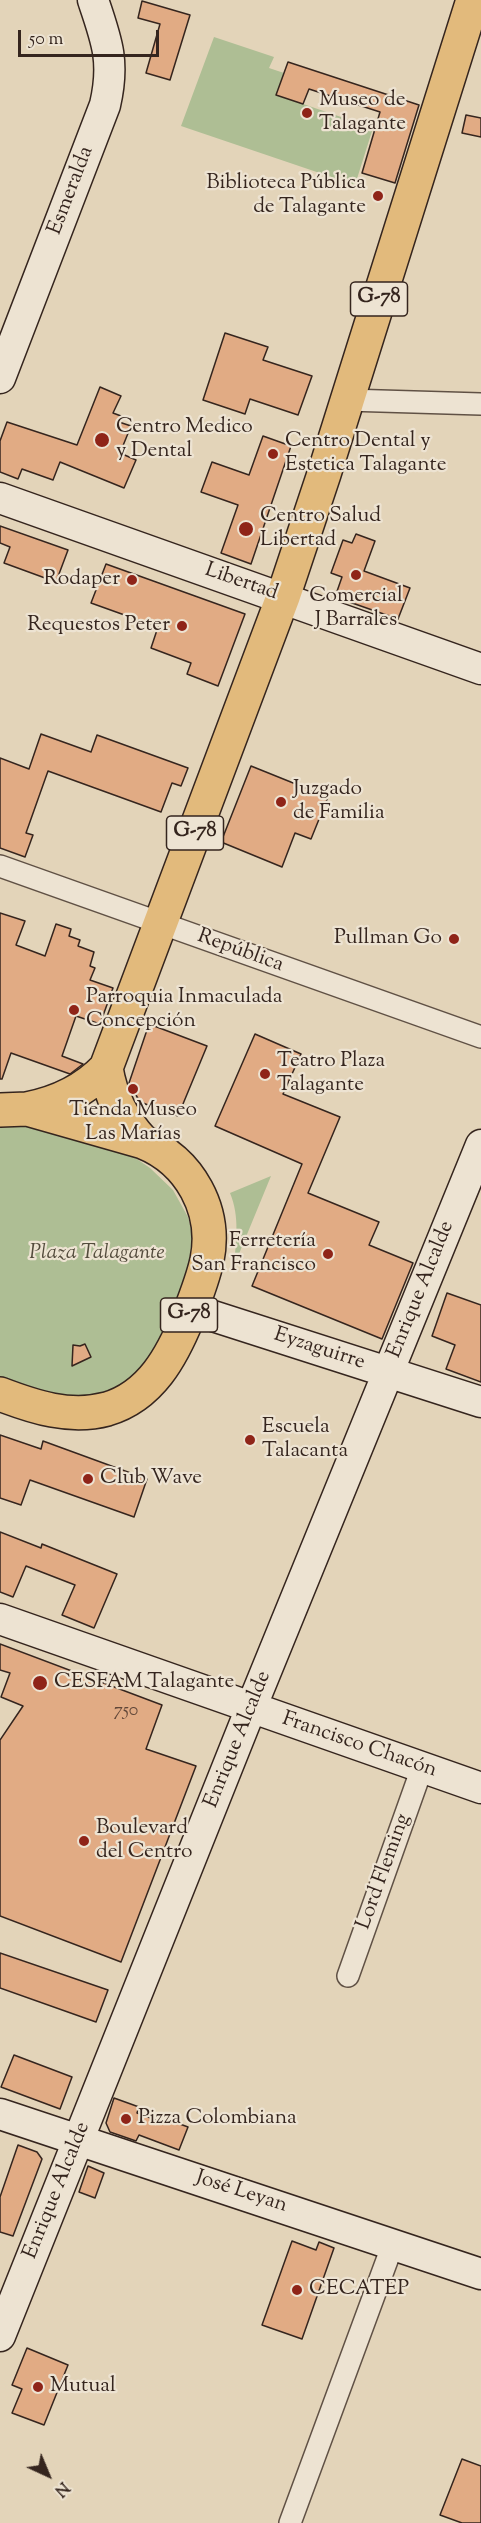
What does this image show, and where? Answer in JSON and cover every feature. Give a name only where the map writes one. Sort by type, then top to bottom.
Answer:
[{"type":"main road","name":"G-78","points":[[13,1110],[44,1106],[76,1093],[106,1068],[283,597],[473,0]]},
{"type":"main road","name":"G-78","points":[[106,1068],[115,1105],[124,1120],[143,1142]]},
{"type":"main road","name":"G-78","points":[[0,1394],[33,1407],[68,1413],[106,1409],[133,1396],[164,1367],[178,1342],[207,1259],[206,1211],[197,1190],[179,1166],[161,1150],[143,1142],[13,1110]]},
{"type":"main road","name":"G-78","points":[[0,1416],[33,1407]]},
{"type":"street","name":"Esmeralda","points":[[0,378],[107,95],[111,69],[109,51],[93,0]]},
{"type":"street","points":[[347,400],[481,404]]},
{"type":"street","name":"Libertad","points":[[0,498],[481,669]]},
{"type":"street","name":"República","points":[[0,866],[481,1037]]},
{"type":"street","name":"Enrique Alcalde","points":[[0,2336],[251,1708],[481,1145]]},
{"type":"street","name":"Eyzaguirre","points":[[191,1309],[481,1402]]},
{"type":"street","name":"Francisco Chacón","points":[[0,1619],[481,1788]]},
{"type":"street","name":"Lord Fleming","points":[[348,1976],[422,1768]]},
{"type":"street","name":"José Leyan","points":[[0,2114],[481,2274]]},
{"type":"street","points":[[290,2523],[393,2244]]},
{"type":"green space","points":[[214,37],[274,57],[269,68],[284,73],[277,95],[373,128],[355,185],[181,126]]},
{"type":"green space","name":"Plaza Talagante","points":[[16,1124],[37,1125],[128,1153],[150,1168],[173,1190],[188,1217],[194,1239],[186,1301],[134,1381],[91,1402],[0,1386],[0,1127]]},
{"type":"green space","points":[[271,1176],[234,1266],[236,1220],[230,1193]]},
{"type":"building","points":[[142,1],[190,15],[170,80],[146,73],[160,24],[138,18]]},
{"type":"building","points":[[288,62],[419,105],[395,183],[362,173],[380,112],[309,89],[303,104],[276,95]]},
{"type":"building","points":[[466,115],[481,118],[481,137],[462,133]]},
{"type":"building","points":[[225,333],[268,347],[263,360],[312,376],[298,415],[250,399],[245,414],[203,400]]},
{"type":"building","points":[[100,387],[121,396],[113,413],[121,416],[119,422],[131,426],[120,453],[136,460],[124,488],[60,462],[53,480],[22,469],[18,479],[0,472],[0,441],[7,422],[77,445]]},
{"type":"building","name":"Centro Salud Libertad","points":[[263,436],[291,446],[251,564],[221,553],[238,505],[201,492],[212,462],[249,475]]},
{"type":"building","points":[[0,526],[68,550],[56,582],[4,563],[10,547],[0,543]]},
{"type":"building","name":"Comercial J Barrales","points":[[356,534],[375,541],[364,571],[410,588],[398,619],[335,597],[342,577],[331,573],[343,540],[352,543]]},
{"type":"building","points":[[106,564],[245,614],[218,686],[187,674],[191,663],[151,648],[158,627],[91,603]]},
{"type":"building","points":[[41,734],[91,752],[97,735],[188,768],[181,786],[172,783],[161,812],[48,771],[26,833],[33,835],[25,857],[0,848],[0,758],[29,769]]},
{"type":"building","name":"Juzgado de Familia","points":[[251,766],[328,797],[311,839],[295,833],[282,867],[221,842]]},
{"type":"building","points":[[0,913],[25,921],[16,945],[45,956],[56,924],[71,929],[69,936],[80,940],[78,946],[94,952],[90,966],[95,968],[90,980],[113,988],[100,1024],[76,1016],[62,1056],[83,1064],[70,1074],[11,1053],[2,1079],[0,1079]]},
{"type":"building","points":[[149,1024],[207,1046],[178,1116],[140,1102],[129,1083]]},
{"type":"building","name":"Ferretería San Francisco","points":[[255,1034],[301,1054],[283,1094],[340,1117],[308,1193],[379,1222],[369,1245],[413,1263],[382,1339],[252,1286],[302,1164],[215,1126]]},
{"type":"building","points":[[447,1293],[481,1305],[481,1382],[446,1369],[455,1345],[432,1336]]},
{"type":"building","points":[[85,1344],[91,1357],[72,1366],[73,1345]]},
{"type":"building","name":"Club Wave","points":[[0,1435],[41,1449],[43,1441],[147,1479],[134,1517],[30,1480],[21,1505],[0,1498]]},
{"type":"building","points":[[0,1532],[41,1548],[42,1544],[117,1574],[94,1628],[62,1615],[75,1585],[26,1566],[13,1597],[0,1592]]},
{"type":"building","name":"Boulevard del Centro","points":[[0,1644],[162,1705],[146,1749],[196,1766],[121,1962],[0,1916],[0,1740],[23,1706],[1,1697],[10,1673],[0,1670]]},
{"type":"building","points":[[0,1953],[108,1990],[96,2022],[0,1988]]},
{"type":"building","points":[[14,2055],[72,2077],[60,2109],[1,2087]]},
{"type":"building","points":[[114,2098],[139,2107],[137,2113],[167,2124],[169,2120],[188,2127],[179,2150],[139,2135],[136,2141],[110,2132],[106,2123]]},
{"type":"building","points":[[18,2145],[37,2152],[42,2159],[13,2236],[0,2232],[0,2197]]},
{"type":"building","points":[[88,2166],[104,2173],[95,2198],[79,2192]]},
{"type":"building","name":"CECATEP","points":[[292,2241],[316,2250],[319,2242],[334,2248],[302,2339],[262,2325]]},
{"type":"building","name":"Mutual","points":[[27,2348],[68,2365],[44,2425],[12,2413],[22,2389],[12,2385]]},
{"type":"building","points":[[462,2459],[481,2466],[481,2523],[462,2523],[440,2515]]},
{"type":"place","name":"Museo de Talagante","points":[[307,113]]},
{"type":"place","name":"Biblioteca Pública de Talagante","points":[[378,196]]},
{"type":"place","name":"Centro Medico y Dental","points":[[102,440]]},
{"type":"place","name":"Centro Dental y Estetica Talagante","points":[[273,454]]},
{"type":"place","name":"Centro Salud Libertad","points":[[246,529]]},
{"type":"place","name":"Comercial J Barrales","points":[[356,575]]},
{"type":"place","name":"Rodaper","points":[[132,580]]},
{"type":"place","name":"Requestos Peter","points":[[182,626]]},
{"type":"place","name":"Juzgado de Familia","points":[[281,802]]},
{"type":"place","name":"Pullman Go","points":[[454,939]]},
{"type":"place","name":"Parroquia Inmaculada Concepción","points":[[74,1010]]},
{"type":"place","name":"Teatro Plaza Talagante","points":[[265,1074]]},
{"type":"place","name":"Tienda Museo Las Marías","points":[[133,1089]]},
{"type":"place","name":"Ferretería San Francisco","points":[[328,1254]]},
{"type":"place","name":"Escuela Talacanta","points":[[250,1440]]},
{"type":"place","name":"Club Wave","points":[[88,1479]]},
{"type":"place","name":"CESFAM Talagante","points":[[40,1683]]},
{"type":"place","name":"Boulevard del Centro","points":[[84,1841]]},
{"type":"place","name":"Pizza Colombiana","points":[[126,2119]]},
{"type":"place","name":"CECATEP","points":[[297,2290]]},
{"type":"place","name":"Mutual","points":[[38,2387]]}]
